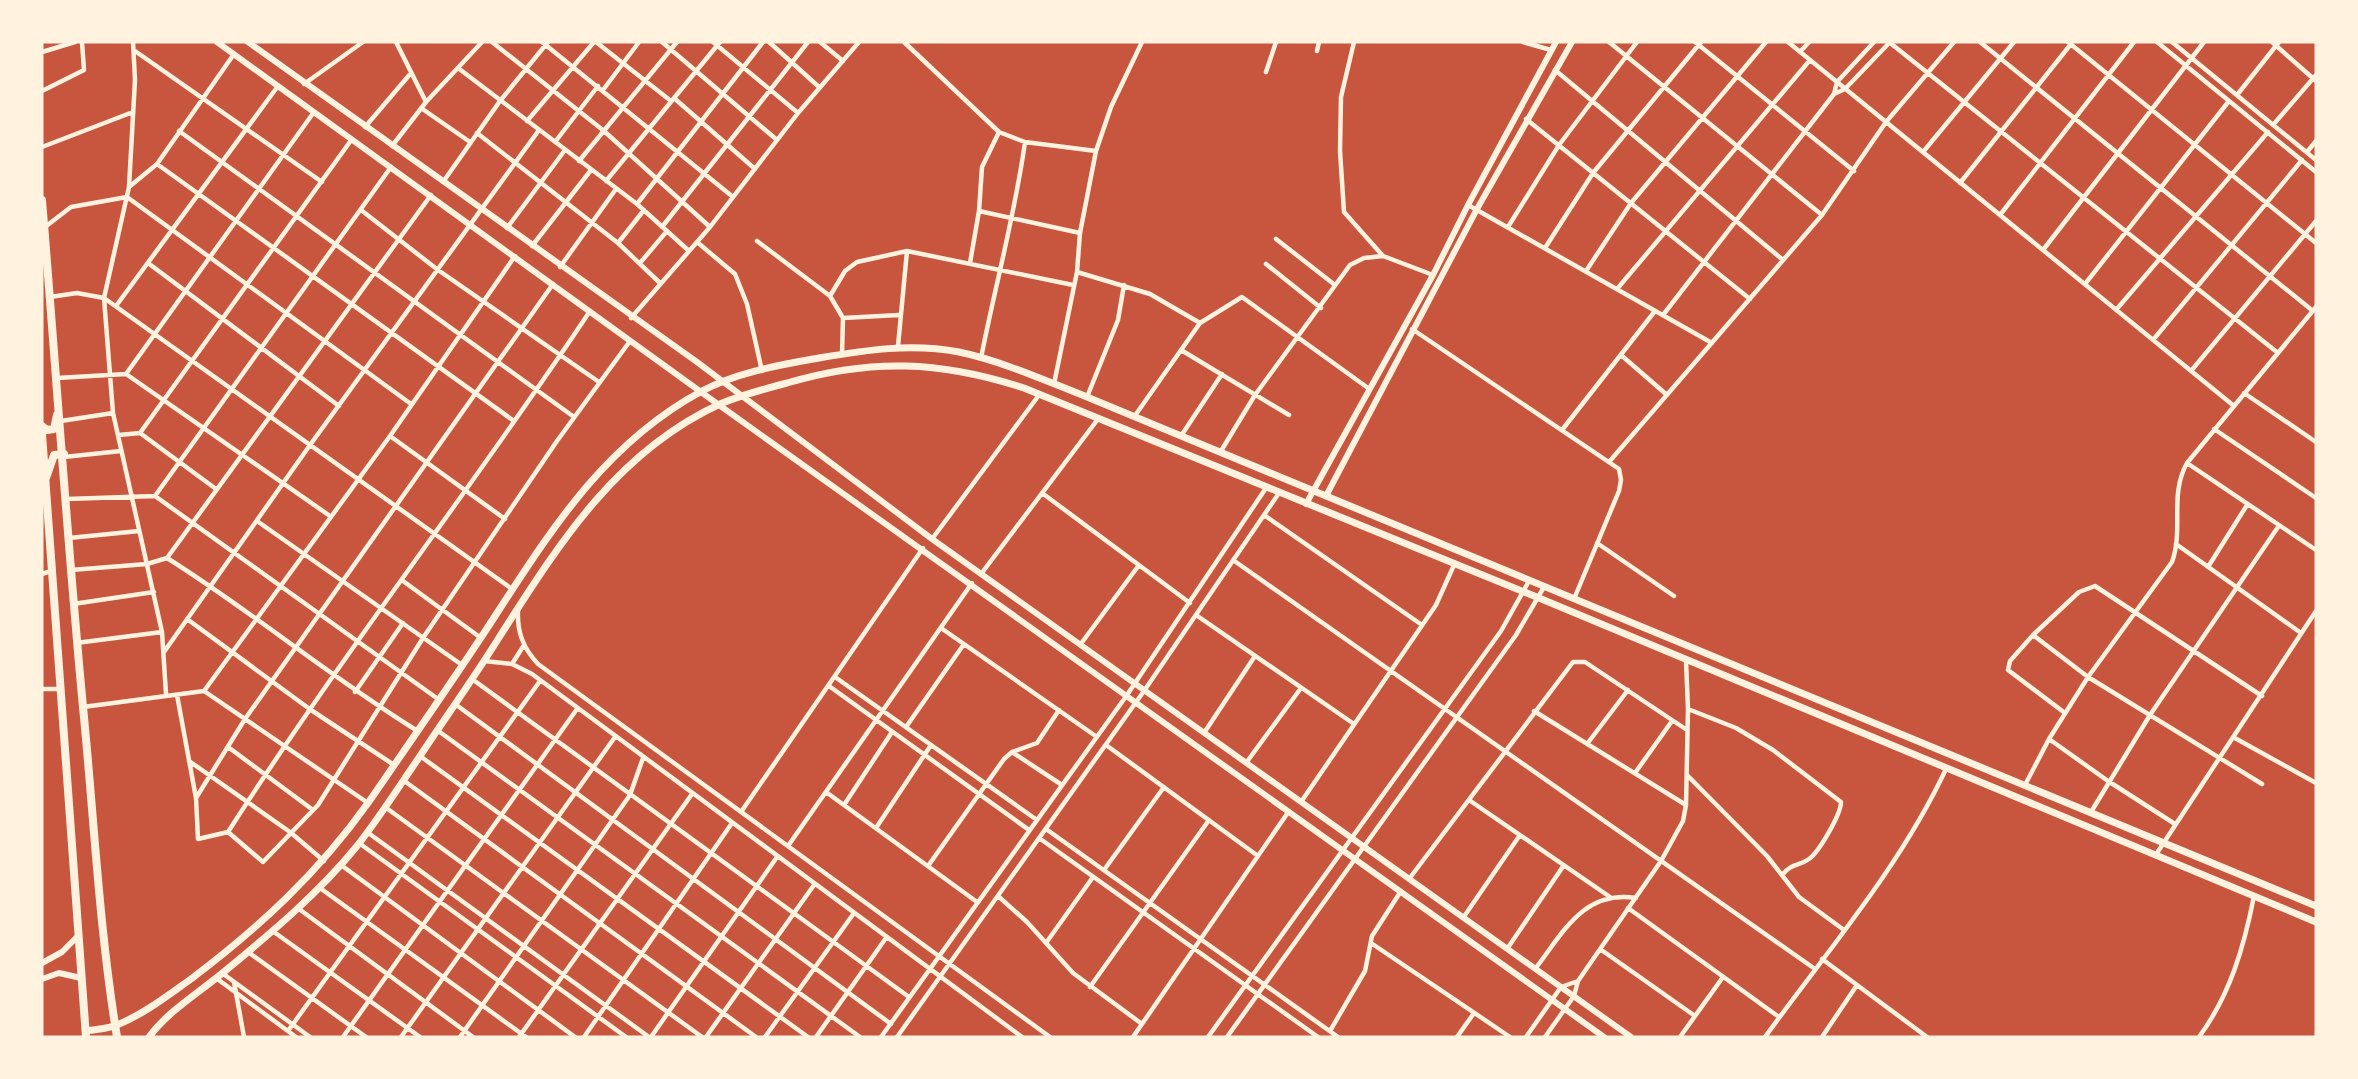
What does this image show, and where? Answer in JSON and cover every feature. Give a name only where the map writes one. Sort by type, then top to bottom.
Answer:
[{"type":"main road","points":[[42,200],[64,455],[76,644],[84,707],[95,856],[117,1037]]},
{"type":"main road","points":[[42,434],[44,498],[62,689],[86,1034],[115,1026],[165,998],[217,960],[324,861],[368,803],[481,638],[553,526],[596,474],[647,430],[701,391],[722,381],[762,370],[842,354],[898,346],[959,352],[1087,397],[2316,906]]},
{"type":"main road","points":[[149,1037],[171,1015],[274,932],[341,866],[404,780],[561,541],[607,485],[659,441],[719,405],[741,396],[827,371],[908,365],[953,369],[980,375],[1040,395],[1454,566],[1539,598],[2316,922]]},
{"type":"main road","points":[[42,426],[49,430],[55,427],[59,402]]},
{"type":"main road","points":[[45,482],[52,458],[56,454],[64,455]]},
{"type":"main road","points":[[2036,807],[2041,792]]},
{"type":"street","points":[[42,52],[75,42]]},
{"type":"street","points":[[42,91],[84,70],[82,42]]},
{"type":"street","points":[[133,42],[135,51],[129,187],[104,298],[108,377],[113,413],[162,632],[166,694]]},
{"type":"street","points":[[248,42],[722,381],[932,539],[1631,1037]]},
{"type":"street","points":[[304,84],[363,42]]},
{"type":"street","points":[[396,42],[426,102]]},
{"type":"street","points":[[392,146],[426,102],[482,42]]},
{"type":"street","points":[[492,42],[604,131],[684,201],[710,227]]},
{"type":"street","points":[[527,121],[595,42],[701,121],[755,169]]},
{"type":"street","points":[[603,90],[639,42]]},
{"type":"street","points":[[662,42],[777,140]]},
{"type":"street","points":[[579,161],[677,42]]},
{"type":"street","points":[[637,204],[763,42]]},
{"type":"street","points":[[769,42],[819,87]]},
{"type":"street","points":[[640,263],[705,172],[808,42]]},
{"type":"street","points":[[820,42],[843,61]]},
{"type":"street","points":[[631,318],[710,227],[798,113],[858,42]]},
{"type":"street","points":[[904,42],[999,132],[1025,142],[1096,151]]},
{"type":"street","points":[[1054,384],[1077,272],[1080,233],[1096,151],[1111,107],[1142,42]]},
{"type":"street","points":[[1266,72],[1276,42]]},
{"type":"street","points":[[1317,51],[1319,42]]},
{"type":"street","points":[[1354,42],[1341,97],[1340,151],[1344,212],[1383,256]]},
{"type":"street","points":[[1523,42],[1551,50]]},
{"type":"street","points":[[1306,504],[1368,388],[1433,275],[1556,42]]},
{"type":"street","points":[[1326,496],[1477,209],[1526,119],[1572,42]]},
{"type":"street","points":[[1609,42],[1822,215]]},
{"type":"street","points":[[1508,227],[1558,145],[1637,42]]},
{"type":"street","points":[[1586,271],[1631,203],[1766,42]]},
{"type":"street","points":[[1788,42],[2234,406]]},
{"type":"street","points":[[1800,52],[1809,42]]},
{"type":"street","points":[[1663,315],[1706,263],[1834,94],[1837,82],[1874,42]]},
{"type":"street","points":[[1834,94],[1845,89],[1889,42],[2278,353]]},
{"type":"street","points":[[1609,462],[1822,215],[1886,122],[1954,42]]},
{"type":"street","points":[[1980,42],[2231,245],[2314,309],[2187,463],[2176,491],[2176,544],[2172,562],[2088,677],[2049,739],[2025,785]]},
{"type":"street","points":[[1923,152],[2014,42]]},
{"type":"street","points":[[2000,215],[2134,42]]},
{"type":"street","points":[[2157,42],[2316,171]]},
{"type":"street","points":[[2172,42],[2316,160]]},
{"type":"street","points":[[2043,250],[2204,42]]},
{"type":"street","points":[[219,43],[719,405],[923,548],[1604,1037]]},
{"type":"street","points":[[443,182],[500,101],[545,43],[733,197]]},
{"type":"street","points":[[606,181],[651,128],[717,43],[798,113]]},
{"type":"street","points":[[1545,248],[1593,173],[1698,43],[1854,171]]},
{"type":"street","points":[[1960,183],[2071,43],[2316,243]]},
{"type":"street","points":[[2237,95],[2276,43],[2315,78],[2273,125]]},
{"type":"street","points":[[135,51],[322,182]]},
{"type":"street","points":[[129,187],[157,164],[234,54]]},
{"type":"street","points":[[1617,289],[1810,60]]},
{"type":"street","points":[[458,68],[637,204],[689,251]]},
{"type":"street","points":[[1555,70],[1783,260]]},
{"type":"street","points":[[365,127],[411,73]]},
{"type":"street","points":[[116,306],[278,86]]},
{"type":"street","points":[[555,142],[598,86]]},
{"type":"street","points":[[2085,284],[2229,101]]},
{"type":"street","points":[[421,108],[470,142]]},
{"type":"street","points":[[42,147],[133,112]]},
{"type":"street","points":[[126,374],[314,112]]},
{"type":"street","points":[[1526,119],[1750,298]]},
{"type":"street","points":[[164,652],[310,445],[539,129]]},
{"type":"street","points":[[179,131],[223,160],[497,364],[574,417]]},
{"type":"street","points":[[970,263],[979,211],[982,166],[999,132]]},
{"type":"street","points":[[2116,310],[2268,132]]},
{"type":"street","points":[[477,133],[618,243],[660,283]]},
{"type":"street","points":[[140,433],[194,362],[352,139]]},
{"type":"street","points":[[2307,152],[2316,141]]},
{"type":"street","points":[[981,358],[998,271],[1013,220],[1025,142]]},
{"type":"street","points":[[507,228],[565,150]]},
{"type":"street","points":[[2153,340],[2302,160]]},
{"type":"street","points":[[157,164],[313,276],[350,306],[514,421]]},
{"type":"street","points":[[155,495],[391,167]]},
{"type":"street","points":[[532,246],[591,170]]},
{"type":"street","points":[[560,267],[616,189]]},
{"type":"street","points":[[71,570],[147,564],[167,558],[431,195]]},
{"type":"street","points":[[44,227],[71,207],[127,197],[411,404]]},
{"type":"street","points":[[1468,205],[1712,343]]},
{"type":"street","points":[[361,210],[438,270],[599,382]]},
{"type":"street","points":[[618,243],[644,210]]},
{"type":"street","points":[[979,211],[1080,233]]},
{"type":"street","points":[[2191,371],[2316,221]]},
{"type":"street","points":[[1276,239],[1335,285]]},
{"type":"street","points":[[757,241],[830,296],[843,318],[842,354]]},
{"type":"street","points":[[697,242],[735,274],[747,304],[762,370]]},
{"type":"street","points":[[898,346],[906,251]]},
{"type":"street","points":[[830,296],[845,271],[857,262],[906,251],[1073,285]]},
{"type":"street","points":[[204,691],[258,619],[357,478],[390,436],[515,256]]},
{"type":"street","points":[[1221,451],[1255,394],[1350,265],[1364,258],[1383,256],[1433,275]]},
{"type":"street","points":[[148,263],[339,406]]},
{"type":"street","points":[[1266,264],[1320,308]]},
{"type":"street","points":[[1077,272],[1124,285],[1169,303],[1200,323]]},
{"type":"street","points":[[196,798],[245,719],[553,284]]},
{"type":"street","points":[[1087,397],[1118,320],[1124,285]]},
{"type":"street","points":[[50,297],[77,293],[104,298],[512,589]]},
{"type":"street","points":[[1134,417],[1200,323],[1242,297],[1368,388]]},
{"type":"street","points":[[177,695],[196,798],[198,839],[228,832],[357,642],[403,581],[590,311]]},
{"type":"street","points":[[1562,430],[1655,311]]},
{"type":"street","points":[[843,318],[899,315]]},
{"type":"street","points":[[1412,329],[1619,469],[1621,480],[1574,599]]},
{"type":"street","points":[[228,832],[263,862],[313,810],[336,780],[356,742],[423,638],[574,417],[630,340]]},
{"type":"street","points":[[1180,350],[1289,415]]},
{"type":"street","points":[[1621,355],[1668,394]]},
{"type":"street","points":[[57,378],[108,377],[126,374],[330,516]]},
{"type":"street","points":[[1181,436],[1222,374]]},
{"type":"street","points":[[2244,393],[2316,442]]},
{"type":"street","points":[[932,539],[1040,395]]},
{"type":"street","points":[[61,421],[113,413]]},
{"type":"street","points":[[981,574],[1098,419]]},
{"type":"street","points":[[2214,429],[2316,498]]},
{"type":"street","points":[[119,435],[140,433],[216,489]]},
{"type":"street","points":[[390,436],[505,519]]},
{"type":"street","points":[[64,455],[121,451]]},
{"type":"street","points":[[2187,463],[2278,527],[2316,550]]},
{"type":"street","points":[[881,1037],[1135,684],[1266,488]]},
{"type":"street","points":[[1042,493],[1190,603]]},
{"type":"street","points":[[897,1037],[1137,702],[1279,493]]},
{"type":"street","points":[[67,498],[155,495],[233,554],[438,699]]},
{"type":"street","points":[[2208,567],[2247,505]]},
{"type":"street","points":[[1264,515],[1422,625]]},
{"type":"street","points":[[257,521],[462,665]]},
{"type":"street","points":[[2091,812],[2150,715],[2278,527]]},
{"type":"street","points":[[69,538],[139,531]]},
{"type":"street","points":[[1597,543],[1674,596]]},
{"type":"street","points":[[2176,544],[2301,633]]},
{"type":"street","points":[[741,812],[923,548]]},
{"type":"street","points":[[167,558],[258,619],[356,692],[416,730]]},
{"type":"street","points":[[1233,560],[1815,969]]},
{"type":"street","points":[[1080,645],[1139,565]]},
{"type":"street","points":[[1301,802],[1436,605],[1454,566]]},
{"type":"street","points":[[42,574],[51,571]]},
{"type":"street","points":[[1208,1037],[1501,631],[1529,580]]},
{"type":"street","points":[[403,581],[481,638]]},
{"type":"street","points":[[788,846],[972,584]]},
{"type":"street","points":[[2065,713],[2008,670],[2010,662],[2054,613],[2089,586],[2102,590],[2193,653],[2262,696]]},
{"type":"street","points":[[1227,1037],[1457,717],[1539,598],[1544,587]]},
{"type":"street","points":[[73,604],[154,592]]},
{"type":"street","points":[[518,608],[519,633],[524,645],[538,663],[1050,1037]]},
{"type":"street","points":[[2155,856],[2316,611]]},
{"type":"street","points":[[1196,615],[1354,724]]},
{"type":"street","points":[[187,619],[231,654],[310,710],[394,765]]},
{"type":"street","points":[[356,692],[403,623]]},
{"type":"street","points":[[941,628],[1097,737]]},
{"type":"street","points":[[76,644],[162,632]]},
{"type":"street","points":[[2033,635],[2088,677],[2262,784]]},
{"type":"street","points":[[906,727],[964,644]]},
{"type":"street","points":[[512,664],[524,645]]},
{"type":"street","points":[[1204,733],[1255,656]]},
{"type":"street","points":[[1409,879],[1569,664],[1577,660],[1585,662],[1687,730]]},
{"type":"street","points":[[484,661],[512,664],[540,681],[1022,1037]]},
{"type":"street","points":[[1545,1037],[1574,996],[1578,981],[1661,861],[1679,829],[1686,805],[1688,709],[1686,661]]},
{"type":"street","points":[[835,676],[1037,820]]},
{"type":"street","points":[[472,679],[909,997]]},
{"type":"street","points":[[288,1031],[540,681]]},
{"type":"street","points":[[828,686],[1029,830]]},
{"type":"street","points":[[1246,764],[1301,688]]},
{"type":"street","points":[[42,689],[62,689]]},
{"type":"street","points":[[1587,744],[1628,690]]},
{"type":"street","points":[[84,707],[166,694],[177,695],[204,691],[368,803]]},
{"type":"street","points":[[455,704],[891,1024]]},
{"type":"street","points":[[343,1037],[577,709]]},
{"type":"street","points":[[1688,709],[1736,728],[1764,744],[1841,802],[1837,819],[1812,857],[1792,864],[1782,875]]},
{"type":"street","points":[[928,866],[1012,752],[1034,746],[1059,710]]},
{"type":"street","points":[[1534,711],[1686,805]]},
{"type":"street","points":[[1635,773],[1672,721]]},
{"type":"street","points":[[437,730],[860,1037]]},
{"type":"street","points":[[844,805],[892,732]]},
{"type":"street","points":[[401,1037],[615,737]]},
{"type":"street","points":[[2233,737],[2316,783]]},
{"type":"street","points":[[2049,739],[2108,781],[2175,824]]},
{"type":"street","points":[[876,828],[932,745]]},
{"type":"street","points":[[1106,745],[1258,856]]},
{"type":"street","points":[[228,747],[313,810]]},
{"type":"street","points":[[1012,752],[1062,786]]},
{"type":"street","points":[[420,756],[807,1037]]},
{"type":"street","points":[[460,1037],[630,795],[643,758]]},
{"type":"street","points":[[189,761],[290,832],[324,861]]},
{"type":"street","points":[[1765,1037],[1911,837],[1946,769]]},
{"type":"street","points":[[1687,775],[1767,856],[1799,897],[1844,930]]},
{"type":"street","points":[[404,780],[756,1037]]},
{"type":"street","points":[[1104,870],[1164,787]]},
{"type":"street","points":[[826,792],[977,902]]},
{"type":"street","points":[[320,888],[522,1036],[538,1010],[692,794]]},
{"type":"street","points":[[1469,800],[1610,897]]},
{"type":"street","points":[[385,807],[704,1037],[814,885]]},
{"type":"street","points":[[1133,1037],[1289,811]]},
{"type":"street","points":[[1090,987],[1209,820]]},
{"type":"street","points":[[584,1037],[732,823]]},
{"type":"street","points":[[1046,829],[1338,1037]]},
{"type":"street","points":[[367,832],[650,1037],[777,857]]},
{"type":"street","points":[[1463,918],[1520,835]]},
{"type":"street","points":[[1039,838],[1318,1037]]},
{"type":"street","points":[[359,843],[626,1037]]},
{"type":"street","points":[[1507,949],[1564,865]]},
{"type":"street","points":[[341,866],[575,1037]]},
{"type":"street","points":[[1046,943],[1093,877]]},
{"type":"street","points":[[1330,1031],[1365,972],[1377,927],[1401,891]]},
{"type":"street","points":[[998,896],[1046,943],[1072,973],[1142,1024]]},
{"type":"street","points":[[2199,1037],[2229,986],[2245,942],[2254,896]]},
{"type":"street","points":[[1535,969],[1582,910],[1595,901],[1610,897],[1635,898]]},
{"type":"street","points":[[1628,908],[1779,1017]]},
{"type":"street","points":[[299,909],[473,1037]]},
{"type":"street","points":[[765,1037],[854,914]]},
{"type":"street","points":[[274,932],[420,1037]]},
{"type":"street","points":[[42,963],[62,952],[78,936]]},
{"type":"street","points":[[816,1037],[886,938]]},
{"type":"street","points":[[1371,943],[1510,1037]]},
{"type":"street","points":[[1600,949],[1695,1016]]},
{"type":"street","points":[[248,952],[366,1037]]},
{"type":"street","points":[[1822,959],[1927,1037]]},
{"type":"street","points":[[42,979],[59,973],[81,978]]},
{"type":"street","points":[[219,976],[234,982],[310,1037]]},
{"type":"street","points":[[219,976],[236,993],[296,1037]]},
{"type":"street","points":[[1680,1037],[1723,977]]},
{"type":"street","points":[[1526,1037],[1561,987],[1578,981]]},
{"type":"street","points":[[234,982],[244,1037]]},
{"type":"street","points":[[1822,1037],[1857,985]]},
{"type":"street","points":[[1457,1037],[1474,1013]]}]
